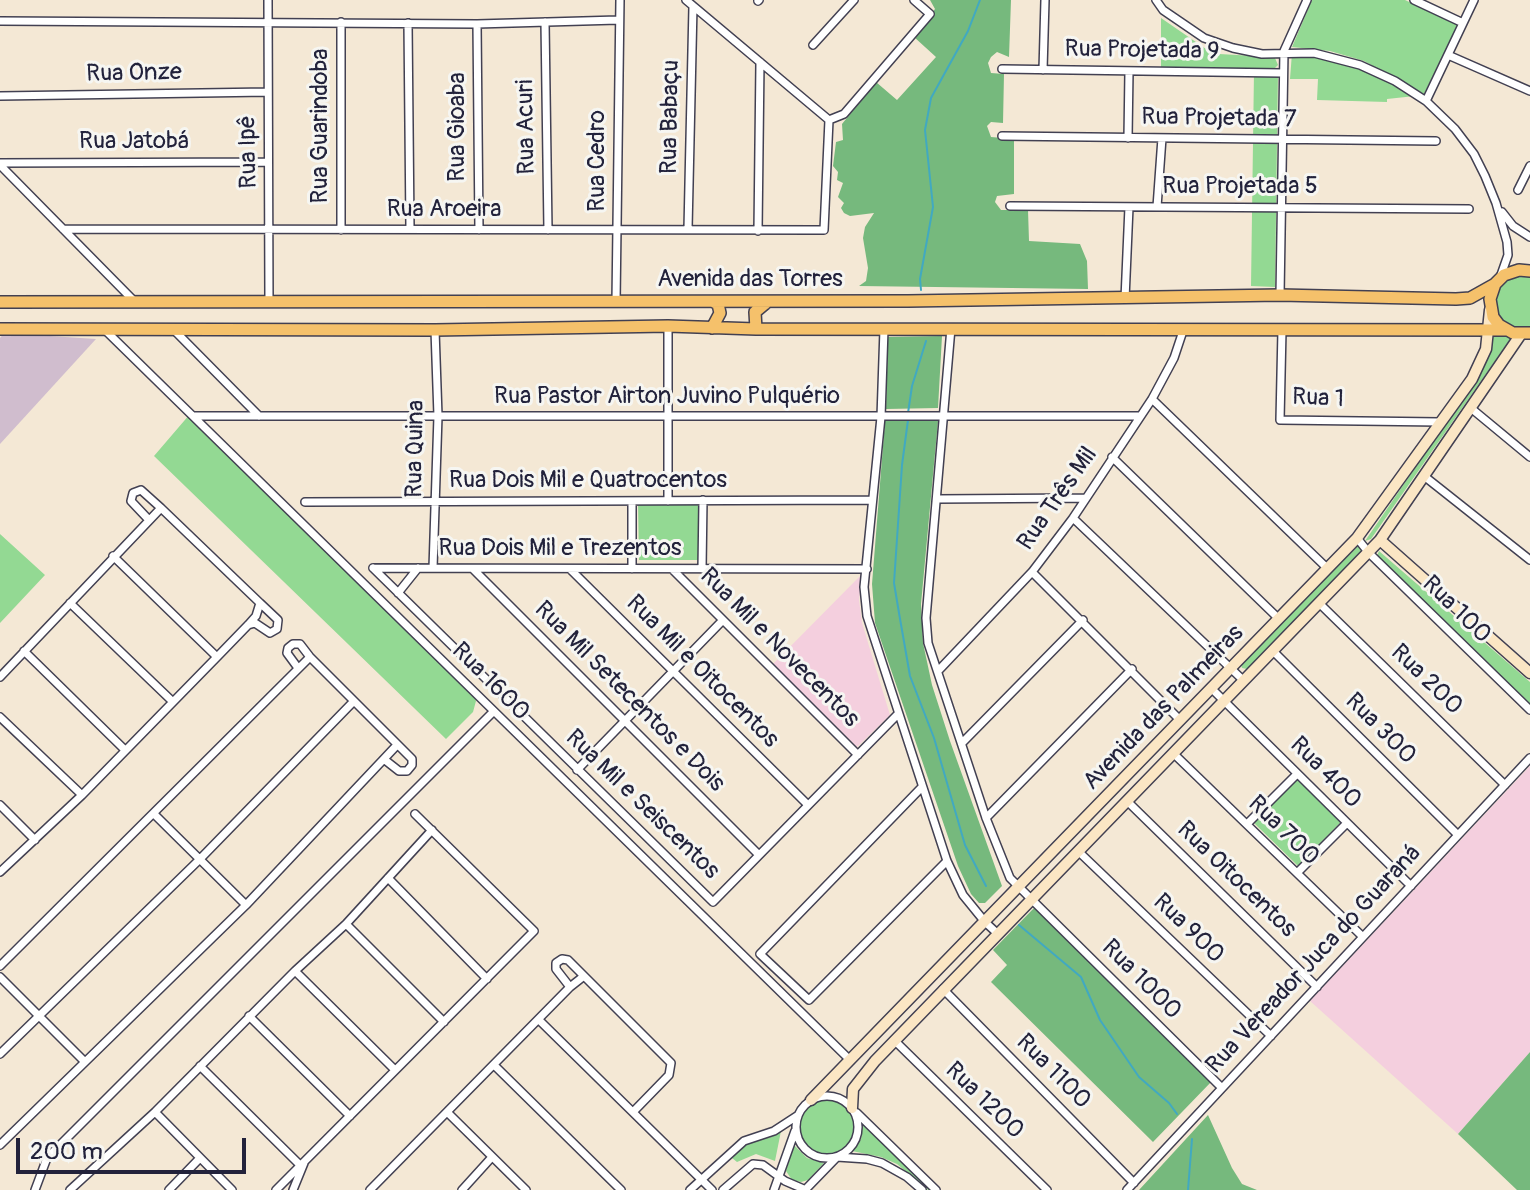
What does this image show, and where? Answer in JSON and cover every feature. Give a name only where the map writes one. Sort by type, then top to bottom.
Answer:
[{"type":"main road","points":[[1512,272],[1530,271]]},
{"type":"main road","name":"Avenida das Torres","points":[[0,302],[768,302],[1280,295],[1456,299],[1470,298],[1512,272]]},
{"type":"main road","points":[[1497,282],[1491,291],[1490,308],[1493,317],[1506,330]]},
{"type":"main road","points":[[712,328],[720,313],[718,304],[714,302]]},
{"type":"main road","points":[[756,329],[755,312],[768,302]]},
{"type":"main road","name":"Avenida das Torres","points":[[0,329],[435,330],[668,326],[756,329],[1506,330],[1526,335]]},
{"type":"street","name":"Rua Ipê","points":[[268,0],[269,303]]},
{"type":"street","name":"Rua Cedro","points":[[616,302],[620,0]]},
{"type":"street","points":[[686,0],[829,120],[844,114],[930,14],[914,0]]},
{"type":"street","points":[[813,45],[854,0]]},
{"type":"street","points":[[1043,70],[1045,0]]},
{"type":"street","points":[[1156,0],[1163,10],[1204,38],[1262,54],[1284,51],[1314,53],[1360,65],[1395,81],[1443,115],[1474,154],[1496,203],[1508,255],[1497,282]]},
{"type":"street","points":[[1414,0],[1463,23]]},
{"type":"street","points":[[1426,101],[1474,0]]},
{"type":"street","points":[[1280,295],[1282,73],[1284,51],[1303,1]]},
{"type":"street","name":"Rua Babaçu","points":[[688,229],[693,6]]},
{"type":"street","points":[[0,21],[477,24],[618,20]]},
{"type":"street","name":"Rua Guarindoba","points":[[341,22],[341,230]]},
{"type":"street","name":"Rua Acuri","points":[[545,22],[548,230]]},
{"type":"street","points":[[408,23],[410,229]]},
{"type":"street","name":"Rua Gioaba","points":[[477,24],[479,230]]},
{"type":"street","points":[[1448,55],[1530,91]]},
{"type":"street","points":[[758,231],[760,62]]},
{"type":"street","name":"Rua Projetada 9","points":[[1002,69],[1282,73]]},
{"type":"street","points":[[1128,138],[1129,71]]},
{"type":"street","name":"Rua Onze","points":[[0,96],[268,92]]},
{"type":"street","name":"Rua Aroeira","points":[[63,229],[824,230],[829,120]]},
{"type":"street","name":"Rua Projetada 7","points":[[1002,136],[1436,141]]},
{"type":"street","points":[[1157,207],[1162,138]]},
{"type":"street","name":"Rua Jatobá","points":[[0,164],[268,162]]},
{"type":"street","points":[[0,164],[135,303]]},
{"type":"street","points":[[1518,190],[1530,166]]},
{"type":"street","points":[[1496,203],[1513,226],[1530,237]]},
{"type":"street","name":"Rua Projetada 5","points":[[1010,206],[1469,209]]},
{"type":"street","points":[[1125,299],[1129,207]]},
{"type":"street","points":[[1512,272],[1530,263]]},
{"type":"street","name":"Avenida das Palmeiras","points":[[811,1100],[1357,538],[1472,379],[1486,349],[1490,308]]},
{"type":"street","points":[[668,326],[668,501]]},
{"type":"street","name":"Rua 1000","points":[[951,328],[926,618],[928,643],[986,818],[1006,871],[1019,887],[1222,1088]]},
{"type":"street","points":[[172,329],[259,416]]},
{"type":"street","points":[[884,329],[881,417],[864,587],[867,616],[947,861],[963,895],[998,934]]},
{"type":"street","name":"Rua 1600","points":[[105,330],[850,1060]]},
{"type":"street","name":"Rua Quina","points":[[433,568],[438,416],[435,330]]},
{"type":"street","name":"Rua 1","points":[[1282,330],[1280,420],[1440,422]]},
{"type":"street","name":"Rua Três Mil","points":[[938,671],[1032,572],[1073,518],[1152,399],[1174,358],[1183,331]]},
{"type":"street","name":"Avenida das Palmeiras","points":[[853,1109],[851,1093],[858,1080],[904,1029],[1369,553],[1526,335]]},
{"type":"street","points":[[1152,399],[1328,569]]},
{"type":"street","points":[[1472,409],[1530,457]]},
{"type":"street","name":"Rua Pastor Airton Juvino Pulquério","points":[[194,416],[1140,416]]},
{"type":"street","points":[[1112,457],[1278,618]]},
{"type":"street","points":[[1424,476],[1530,560]]},
{"type":"street","points":[[149,520],[131,501],[133,493],[141,490],[278,620],[277,629],[270,633],[255,623],[248,625]]},
{"type":"street","points":[[937,499],[1085,498]]},
{"type":"street","name":"Rua Dois Mil e Trezentos","points":[[702,569],[703,500]]},
{"type":"street","name":"Rua Dois Mil e Quatrocentos","points":[[305,502],[872,500]]},
{"type":"street","points":[[632,501],[632,569]]},
{"type":"street","points":[[0,677],[161,508]]},
{"type":"street","points":[[1073,518],[1244,681]]},
{"type":"street","name":"Rua 100","points":[[1357,538],[1530,710]]},
{"type":"street","points":[[1380,540],[1530,673]]},
{"type":"street","points":[[113,556],[217,657]]},
{"type":"street","name":"Rua Dois Mil e Trezentos","points":[[373,568],[867,569]]},
{"type":"street","name":"Rua Mil e Seiscentos","points":[[373,568],[713,902],[758,854]]},
{"type":"street","name":"Rua Dois Mil e Trezentos","points":[[398,593],[418,568]]},
{"type":"street","name":"Rua Mil Setecentos e Dois","points":[[473,569],[758,854]]},
{"type":"street","name":"Rua Mil e Oitocentos","points":[[569,569],[807,804]]},
{"type":"street","name":"Rua Mil e Novecentos","points":[[672,569],[858,755]]},
{"type":"street","points":[[1032,572],[1180,720]]},
{"type":"street","points":[[70,603],[172,701]]},
{"type":"street","points":[[0,872],[82,795],[248,625],[256,616],[260,603]]},
{"type":"street","name":"Rua 200","points":[[1320,604],[1505,785]]},
{"type":"street","points":[[577,770],[723,620]]},
{"type":"street","points":[[962,743],[1083,620]]},
{"type":"street","points":[[298,668],[289,659],[288,648],[293,644],[300,644],[412,759],[412,765],[407,771],[399,771],[385,760]]},
{"type":"street","points":[[24,651],[125,750]]},
{"type":"street","name":"Rua 300","points":[[1274,652],[1458,835]]},
{"type":"street","points":[[0,966],[310,657]]},
{"type":"street","points":[[986,818],[1132,669]]},
{"type":"street","name":"Rua 400","points":[[1211,688],[1411,886]]},
{"type":"street","points":[[0,1054],[200,859],[354,701]]},
{"type":"street","points":[[35,1190],[47,1158],[493,712]]},
{"type":"street","points":[[758,854],[897,715]]},
{"type":"street","points":[[0,717],[82,795]]},
{"type":"street","points":[[0,1145],[246,905],[397,745]]},
{"type":"street","name":"Rua 700","points":[[1174,754],[1363,937]]},
{"type":"street","name":"Rua Vereador Juca do Guaraná","points":[[1127,1190],[1530,758]]},
{"type":"street","points":[[1247,824],[1297,774]]},
{"type":"street","points":[[922,787],[760,954],[809,1000],[947,861]]},
{"type":"street","name":"Rua Oitocentos","points":[[1127,801],[1317,987]]},
{"type":"street","points":[[0,805],[35,840]]},
{"type":"street","points":[[154,814],[246,905]]},
{"type":"street","points":[[276,1190],[534,931],[415,814]]},
{"type":"street","points":[[1297,873],[1347,823]]},
{"type":"street","points":[[70,1190],[155,1112],[249,1016],[346,924],[432,830]]},
{"type":"street","name":"Rua 900","points":[[1078,851],[1271,1036]]},
{"type":"street","points":[[388,878],[487,979]]},
{"type":"street","points":[[346,924],[444,1022]]},
{"type":"street","points":[[570,987],[556,969],[556,963],[562,959],[568,960],[671,1063],[669,1075],[633,1112]]},
{"type":"street","points":[[295,971],[395,1070]]},
{"type":"street","points":[[370,1190],[584,976]]},
{"type":"street","points":[[0,977],[84,1061]]},
{"type":"street","name":"Rua 1100","points":[[943,989],[1134,1183]]},
{"type":"street","points":[[249,1016],[350,1116]]},
{"type":"street","points":[[892,1016],[904,1029]]},
{"type":"street","points":[[539,1020],[712,1190]]},
{"type":"street","name":"Rua 1200","points":[[894,1040],[1047,1190]]},
{"type":"street","points":[[200,1066],[302,1164]]},
{"type":"street","points":[[495,1066],[621,1190]]},
{"type":"street","points":[[690,1190],[744,1141],[774,1131],[811,1100],[827,1096],[837,1097],[853,1109],[936,1190]]},
{"type":"street","points":[[723,1190],[753,1164],[763,1165],[806,1190],[837,1157],[849,1150],[857,1138],[859,1124],[853,1109]]},
{"type":"street","points":[[155,1112],[232,1190]]},
{"type":"street","points":[[447,1112],[526,1190]]},
{"type":"street","points":[[774,1190],[798,1114]]},
{"type":"street","points":[[795,1128],[800,1143],[811,1154],[826,1159],[867,1159],[882,1163],[922,1190]]},
{"type":"street","points":[[462,1190],[492,1157]]},
{"type":"street","points":[[169,1190],[200,1158]]},
{"type":"street","points":[[293,1190],[302,1164]]},
{"type":"shaded area","points":[[4,333],[96,339],[0,444],[0,338]]},
{"type":"shaded area","points":[[862,574],[859,600],[862,623],[890,715],[857,747],[773,664]]},
{"type":"shaded area","points":[[1530,766],[1530,1052],[1458,1134],[1310,1001]]},
{"type":"green space","points":[[930,0],[1011,0],[1009,57],[997,52],[988,63],[991,73],[1004,74],[1003,123],[991,122],[987,126],[991,137],[1014,139],[1014,194],[997,196],[995,202],[1001,210],[1028,210],[1029,241],[1080,244],[1087,261],[1088,289],[859,286],[866,281],[868,268],[863,238],[865,227],[874,213],[850,216],[841,208],[844,203],[838,197],[843,183],[837,180],[838,172],[833,166],[836,142],[843,140],[842,124],[876,82],[897,100],[936,57],[914,37],[935,9]]},
{"type":"green space","points":[[1312,0],[1405,0],[1458,25],[1424,94],[1364,61],[1330,51],[1292,47]]},
{"type":"green space","points":[[1161,18],[1209,51],[1272,57],[1278,65],[1274,69],[1161,68]]},
{"type":"green space","points":[[1292,53],[1321,55],[1370,70],[1415,96],[1387,99],[1387,102],[1317,100],[1318,79],[1290,79]]},
{"type":"green space","points":[[1254,71],[1278,72],[1275,287],[1251,286]]},
{"type":"green space","points":[[1530,274],[1530,329],[1519,330],[1502,321],[1497,314],[1495,296],[1498,287],[1512,275]]},
{"type":"green space","points":[[1513,335],[1371,539],[1365,541],[1480,373],[1493,337]]},
{"type":"green space","points":[[942,336],[938,408],[886,409],[888,337]]},
{"type":"green space","points":[[190,414],[474,695],[473,712],[446,739],[154,456]]},
{"type":"green space","points":[[885,421],[938,421],[921,604],[923,643],[932,685],[950,741],[1002,886],[985,903],[979,903],[971,894],[958,866],[875,623],[872,584]]},
{"type":"green space","points":[[638,501],[698,501],[698,560],[639,560]]},
{"type":"green space","points":[[0,534],[45,575],[0,623]]},
{"type":"green space","points":[[1358,546],[1365,548],[1355,562],[1247,669],[1242,668],[1248,655]]},
{"type":"green space","points":[[1379,551],[1530,682],[1530,706],[1377,556]]},
{"type":"green space","points":[[1296,778],[1341,822],[1298,866],[1253,822]]},
{"type":"green space","points":[[1035,907],[1212,1081],[1153,1142],[991,982],[1007,965],[993,950]]},
{"type":"green space","points":[[1530,1052],[1530,1190],[1517,1190],[1458,1134]]},
{"type":"green space","points":[[827,1098],[847,1106],[855,1126],[847,1146],[827,1154],[807,1146],[799,1126],[807,1106]]},
{"type":"green space","points":[[1208,1115],[1242,1184],[1257,1190],[1139,1190]]},
{"type":"green space","points":[[863,1124],[932,1190],[897,1164],[852,1151],[861,1139]]},
{"type":"green space","points":[[781,1131],[775,1161],[756,1154],[737,1162],[732,1158],[743,1144],[771,1137]]},
{"type":"green space","points":[[794,1145],[807,1158],[824,1163],[808,1180],[792,1180],[786,1171]]},
{"type":"waterway","points":[[921,290],[920,279],[933,207],[925,130],[931,98],[968,31],[980,0]]},
{"type":"waterway","points":[[908,413],[912,386],[926,341]]},
{"type":"waterway","points":[[908,420],[894,583],[899,613],[910,676],[934,738],[965,845],[986,886]]},
{"type":"waterway","points":[[1019,925],[1081,977],[1100,1020],[1139,1077],[1177,1114]]},
{"type":"waterway","points":[[1188,1190],[1192,1139]]}]
